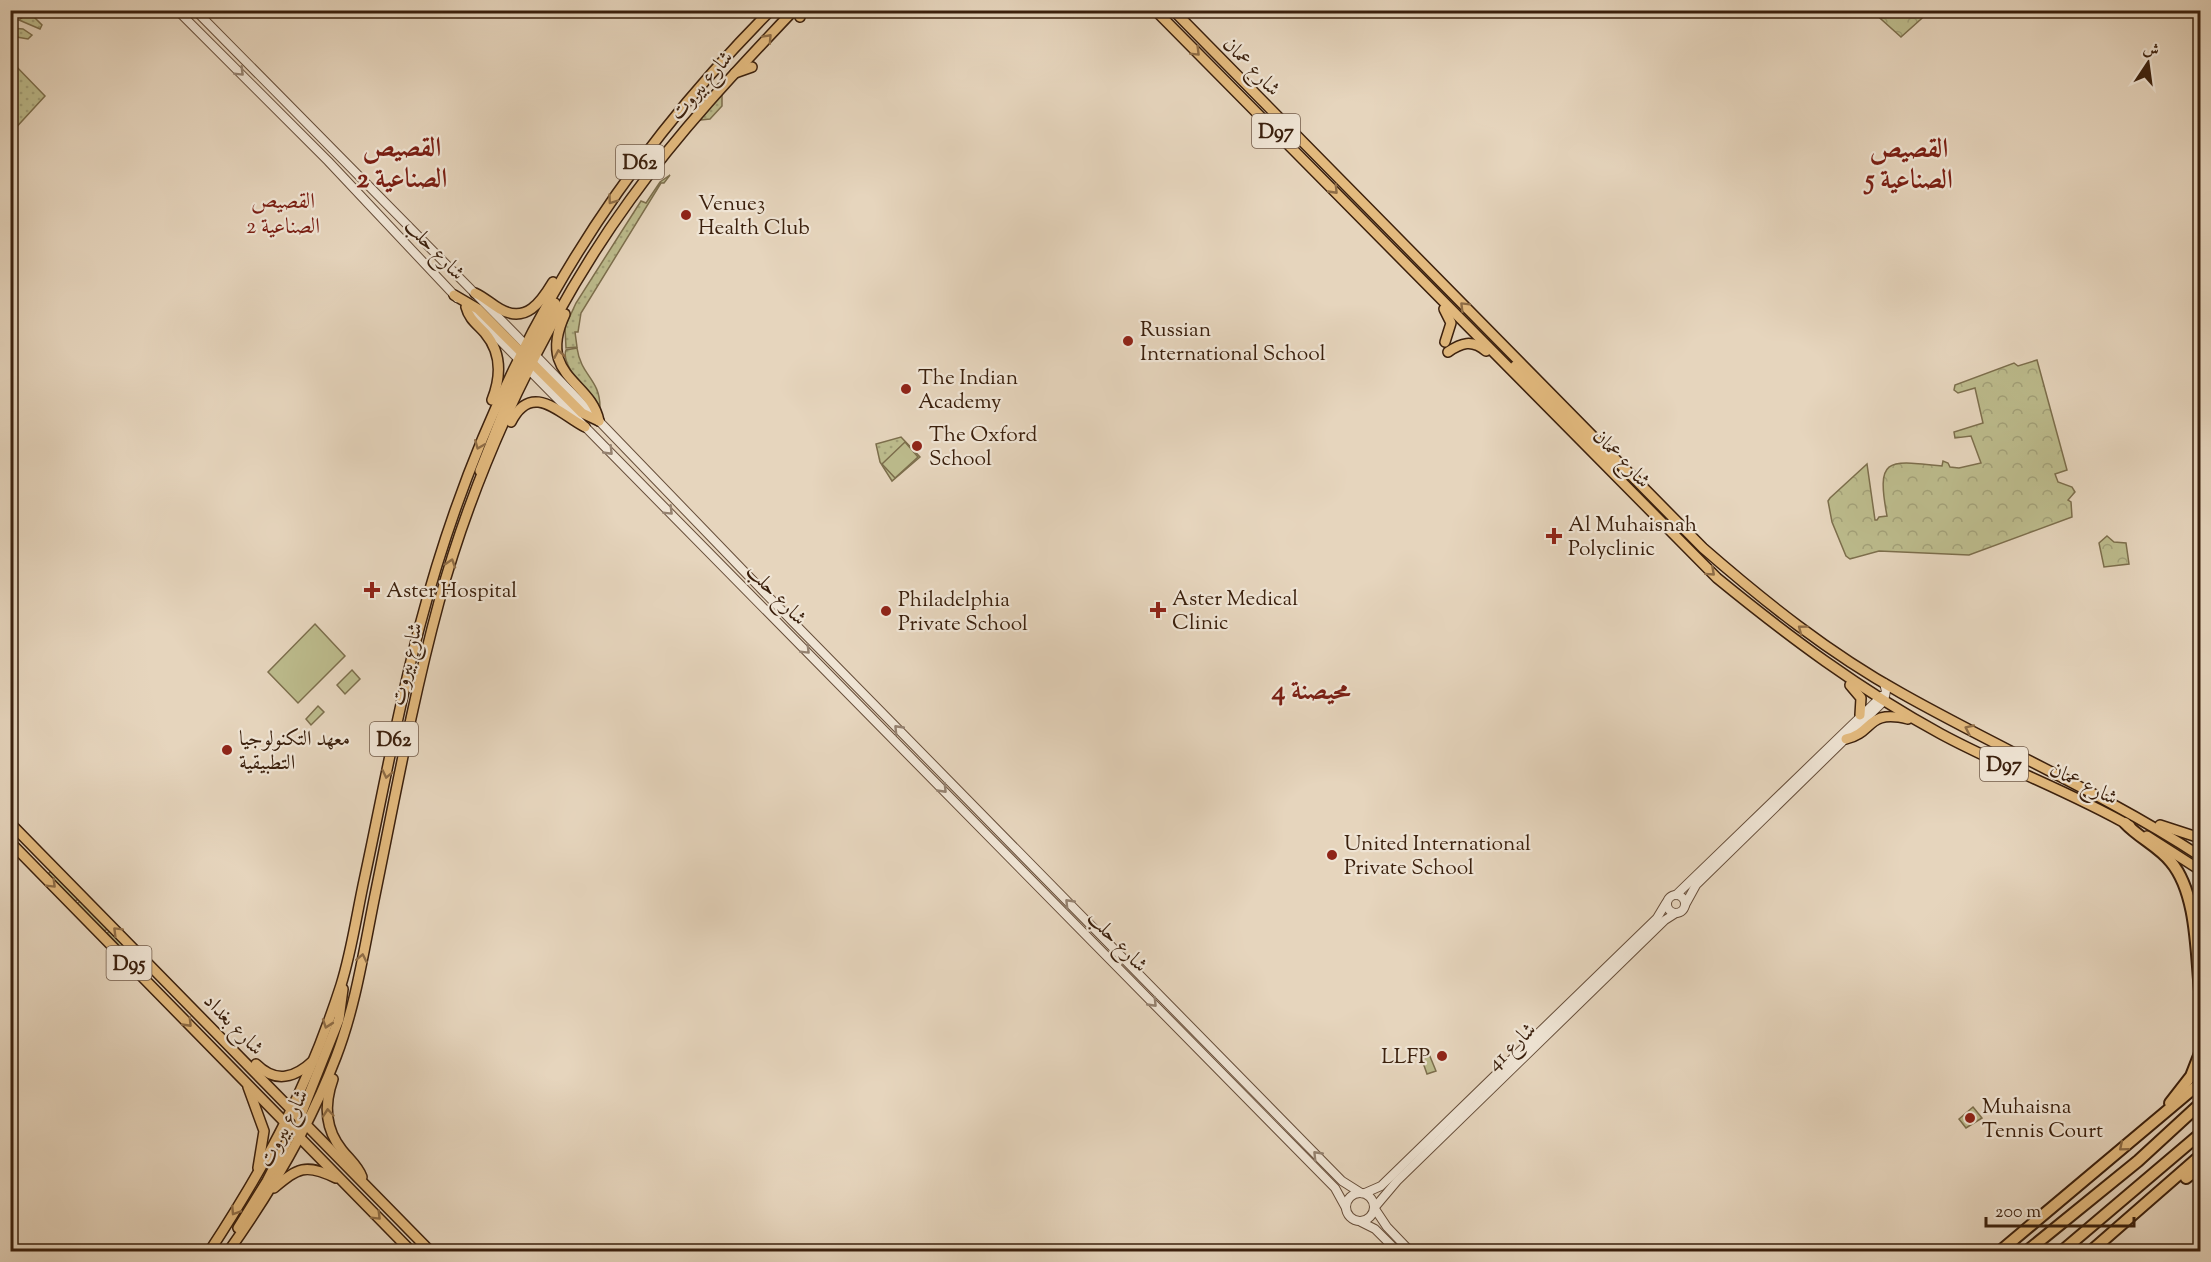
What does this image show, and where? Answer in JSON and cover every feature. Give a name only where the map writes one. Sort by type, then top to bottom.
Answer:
[{"type":"highway","points":[[2126,823],[2163,853],[2182,879],[2189,900],[2200,991]]},
{"type":"highway","points":[[2154,1121],[2187,1083],[2200,1053]]},
{"type":"highway","points":[[2000,1251],[2200,1083]]},
{"type":"highway","points":[[2026,1251],[2139,1161],[2200,1104]]},
{"type":"highway","points":[[2061,1251],[2200,1134]]},
{"type":"highway","points":[[2090,1251],[2144,1207],[2200,1156]]},
{"type":"highway","points":[[2144,1207],[2200,1167]]},
{"type":"main road","name":"شارع بيروت","points":[[527,357],[575,255],[606,208],[676,116],[771,10]]},
{"type":"main road","name":"شارع عمان","points":[[1155,10],[1706,568],[1780,630],[1827,664],[1917,721],[2126,823],[2200,870]]},
{"type":"main road","name":"شارع عمان","points":[[1173,10],[1703,548],[1747,586],[1811,636],[1899,693],[2133,814],[2200,856]]},
{"type":"main road","name":"شارع بيروت","points":[[296,1113],[343,981],[420,627],[456,505],[488,420],[628,202],[733,74],[799,13]]},
{"type":"main road","points":[[733,74],[752,67]]},
{"type":"main road","points":[[475,293],[503,310],[517,314],[527,312],[540,303],[563,266],[575,255]]},
{"type":"main road","points":[[1426,286],[1450,319],[1446,347],[1474,344],[1510,370]]},
{"type":"main road","points":[[574,289],[559,330],[558,352],[566,374],[592,403],[599,421]]},
{"type":"main road","points":[[454,294],[472,304],[582,413],[599,421]]},
{"type":"main road","points":[[466,307],[470,318],[490,341],[498,362],[498,383],[488,420]]},
{"type":"main road","points":[[1463,322],[1475,325],[1602,454],[1642,486]]},
{"type":"main road","points":[[479,485],[483,458],[527,357]]},
{"type":"main road","points":[[479,485],[490,469],[514,417],[526,405],[539,402],[551,404],[585,427]]},
{"type":"main road","name":"شارع بيروت","points":[[209,1251],[254,1181],[293,1131],[307,1124],[337,1055],[356,990],[430,637],[451,564],[479,485]]},
{"type":"main road","points":[[1827,664],[1831,673],[1859,693],[1862,700],[1860,716]]},
{"type":"main road","points":[[1846,739],[1854,737],[1871,722],[1882,717],[1894,716],[1917,721]]},
{"type":"main road","points":[[2133,814],[2177,832],[2200,838]]},
{"type":"main road","name":"شارع بغداد","points":[[10,823],[431,1251]]},
{"type":"main road","name":"شارع بغداد","points":[[10,842],[412,1251]]},
{"type":"main road","points":[[227,1251],[293,1131],[296,1113],[339,1020],[343,981]]},
{"type":"main road","points":[[188,1002],[269,1074],[290,1077],[302,1071],[315,1059]]},
{"type":"main road","points":[[337,1055],[336,1069],[328,1095],[328,1121],[334,1137],[358,1168],[363,1182]]},
{"type":"main road","points":[[248,1084],[264,1131],[263,1149],[254,1181]]},
{"type":"main road","name":"شارع بيروت","points":[[227,1251],[269,1192],[293,1131]]},
{"type":"main road","points":[[269,1192],[291,1174],[304,1169],[320,1170],[342,1180]]},
{"type":"street","name":"شارع حلب","points":[[177,10],[328,161],[466,307],[527,357]]},
{"type":"street","name":"شارع حلب","points":[[195,10],[475,293],[585,427],[1335,1188],[1346,1208]]},
{"type":"street","points":[[328,161],[345,175],[350,174],[351,169]]},
{"type":"street","name":"شارع حلب","points":[[599,421],[1342,1181],[1363,1193]]},
{"type":"street","points":[[1884,683],[1883,698],[1846,739],[1696,885],[1683,910],[1676,913],[1669,910],[1666,903],[1668,898],[1676,895],[1860,716],[1883,698],[1899,693]]},
{"type":"street","points":[[1676,895],[1683,898],[1685,905]]},
{"type":"street","name":"شارع 41","points":[[1363,1193],[1381,1186],[1657,918],[1666,903]]},
{"type":"street","name":"شارع 41","points":[[1375,1208],[1391,1186],[1665,920],[1676,913]]},
{"type":"street","points":[[1398,1251],[1375,1229],[1352,1218],[1346,1208],[1350,1197],[1363,1193],[1373,1200],[1375,1208],[1387,1227],[1411,1251]]},
{"type":"street","points":[[1359,1221],[1369,1218],[1375,1208]]},
{"type":"green space","points":[[31,11],[35,11],[34,17],[42,25],[40,29],[19,20]]},
{"type":"green space","points":[[1872,11],[1930,11],[1901,37]]},
{"type":"green space","points":[[11,28],[23,29],[32,35],[28,39],[11,36]]},
{"type":"green space","points":[[11,61],[45,96],[11,133]]},
{"type":"green space","points":[[722,92],[722,106],[710,119],[700,120]]},
{"type":"green space","points":[[670,175],[664,183],[661,183],[581,313],[578,332],[575,332],[577,347],[566,348],[565,327],[576,303],[641,201],[646,203],[660,182]]},
{"type":"green space","points":[[577,348],[582,365],[597,390],[600,407],[577,380],[567,364],[566,350]]},
{"type":"green space","points":[[2037,360],[2067,470],[2055,474],[2058,482],[2072,487],[2075,492],[2068,500],[2071,502],[2072,517],[1969,555],[1879,551],[1850,559],[1846,556],[1832,522],[1828,501],[1830,498],[1867,464],[1875,520],[1877,520],[1879,517],[1887,516],[1883,482],[1885,473],[1890,467],[1909,463],[1942,466],[1943,461],[1950,467],[1959,468],[1981,463],[1971,436],[1955,438],[1954,432],[1983,423],[1975,388],[1958,393],[1954,390],[1955,385],[2014,363],[2018,366]]},
{"type":"green space","points":[[901,437],[920,457],[892,481],[880,462],[876,444]]},
{"type":"green space","points":[[905,442],[918,457],[895,478],[882,464]]},
{"type":"green space","points":[[2107,536],[2114,542],[2126,543],[2129,564],[2104,567],[2099,543]]},
{"type":"green space","points":[[315,624],[345,656],[298,703],[268,672]]},
{"type":"green space","points":[[352,670],[360,679],[345,694],[337,685]]},
{"type":"green space","points":[[318,706],[324,712],[311,725],[306,719]]},
{"type":"green space","points":[[51,871],[79,899],[75,901],[48,874]]},
{"type":"green space","points":[[80,901],[108,928],[105,931],[77,904]]},
{"type":"green space","points":[[110,931],[137,958],[134,961],[107,933]]},
{"type":"green space","points":[[1429,1054],[1436,1071],[1427,1074],[1421,1057]]},
{"type":"green space","name":"Muhaisna Tennis Court","points":[[1973,1107],[1982,1118],[1966,1128],[1959,1119]]},
{"type":"place","name":"Venue3 Health Club","points":[[686,215]]},
{"type":"place","name":"Russian International School","points":[[1128,341]]},
{"type":"place","name":"The Indian Academy","points":[[906,389]]},
{"type":"place","name":"The Oxford School","points":[[917,446]]},
{"type":"place","name":"Al Muhaisnah Polyclinic","points":[[1554,536]]},
{"type":"place","name":"Aster Hospital","points":[[372,590]]},
{"type":"place","name":"Aster Medical Clinic","points":[[1158,610]]},
{"type":"place","name":"Philadelphia Private School","points":[[886,611]]},
{"type":"place","name":"معهد التكنولوجيا التطبيقية","points":[[227,750]]},
{"type":"place","name":"United International Private School","points":[[1332,855]]},
{"type":"place","name":"LLFP","points":[[1442,1056]]},
{"type":"place","name":"Muhaisna Tennis Court","points":[[1970,1118]]},
{"type":"district","name":"القصيص الصناعية 2","points":[[402,162]]},
{"type":"district","name":"القصيص الصناعية 5","points":[[1909,164]]},
{"type":"district","name":"القصيص الصناعية 2","points":[[283,212]]},
{"type":"district","name":"محيصنة 4","points":[[1311,690]]}]
